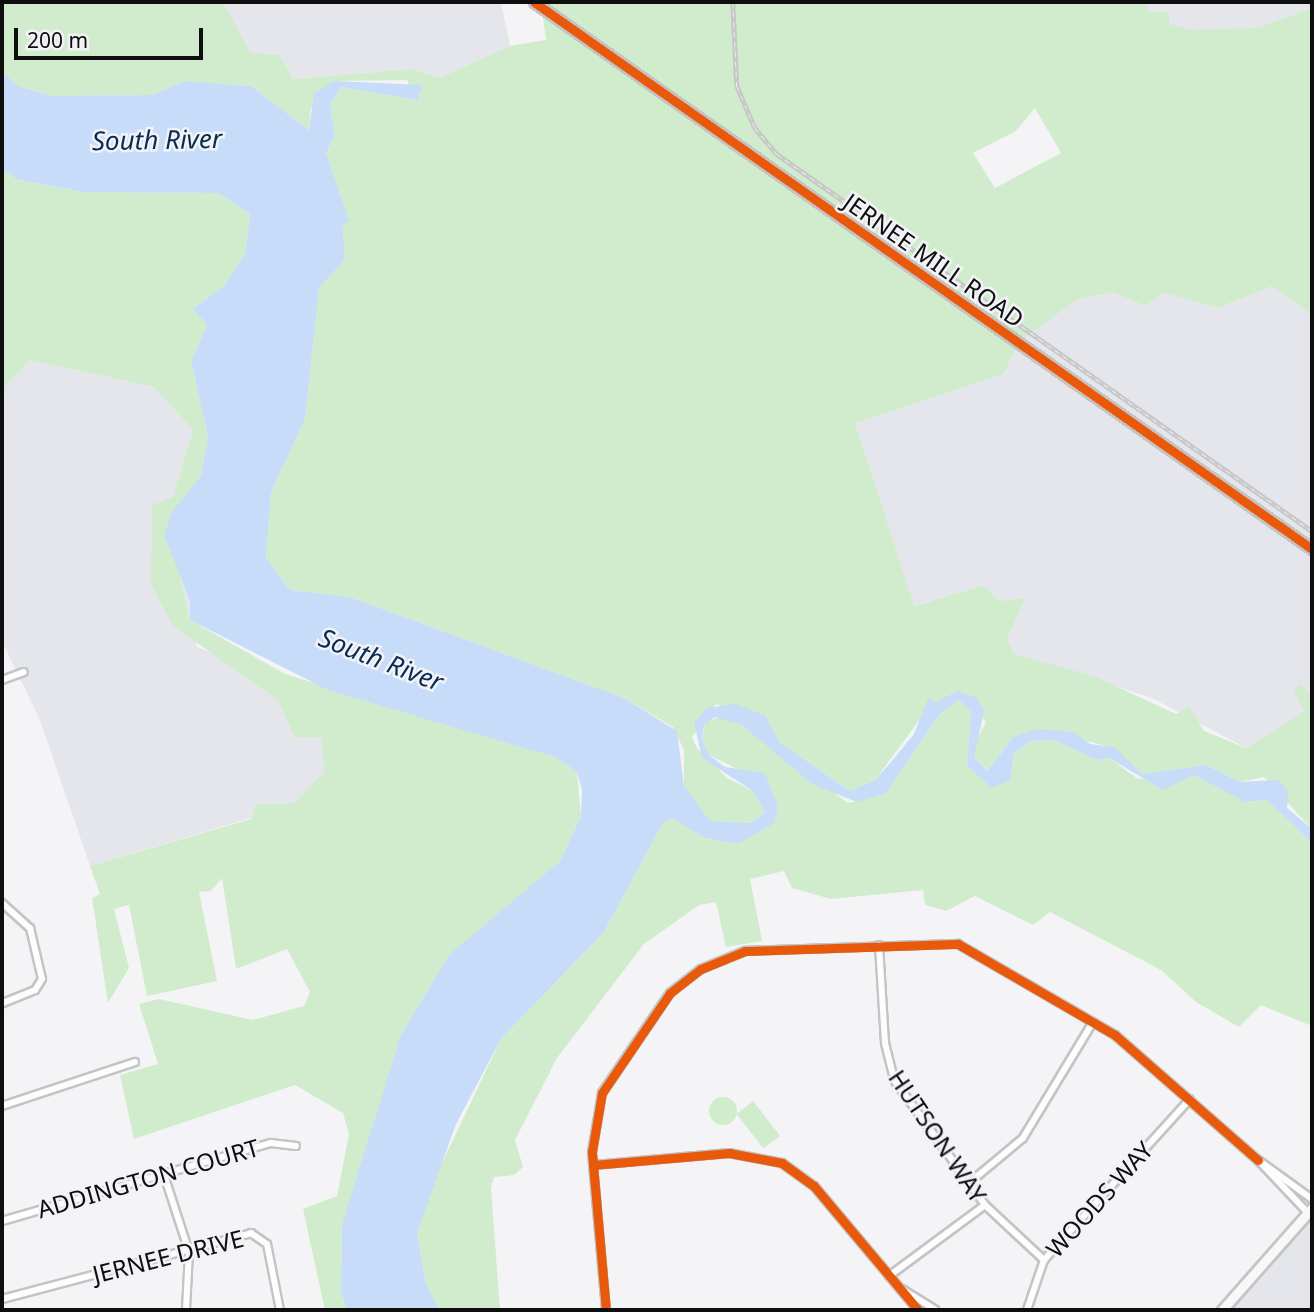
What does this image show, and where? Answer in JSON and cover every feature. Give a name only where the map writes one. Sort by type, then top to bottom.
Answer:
[{"type":"street","name":"JERNEE MILL ROAD","points":[[534,2],[1312,549]]},
{"type":"street","points":[[2,680],[24,672]]},
{"type":"street","points":[[2,903],[30,928],[42,979],[35,990],[2,1003]]},
{"type":"street","points":[[606,1310],[593,1165],[594,1125],[607,1083],[660,1005],[687,979],[745,951],[951,942],[1093,1022],[1190,1099],[1310,1211],[1222,1310]]},
{"type":"street","name":"HUTSON WAY","points":[[880,945],[891,1072],[985,1205],[1044,1261]]},
{"type":"street","points":[[969,1183],[1023,1138],[1093,1022]]},
{"type":"street","points":[[2,1106],[135,1062]]},
{"type":"street","name":"WOODS WAY","points":[[1027,1310],[1044,1261],[1190,1099]]},
{"type":"street","name":"ADDINGTON COURT","points":[[2,1221],[165,1178],[271,1143],[296,1146]]},
{"type":"street","points":[[593,1165],[729,1153],[782,1163],[814,1186],[918,1310]]},
{"type":"street","points":[[1258,1160],[1272,1164],[1312,1199]]},
{"type":"street","points":[[165,1178],[189,1252],[186,1310]]},
{"type":"street","points":[[889,1276],[985,1205]]},
{"type":"street","name":"JERNEE DRIVE","points":[[2,1299],[189,1252],[241,1234],[262,1238],[280,1310]]},
{"type":"street","points":[[902,1289],[934,1310]]},
{"type":"shaded area","points":[[225,2],[501,2],[510,46],[439,78],[411,69],[293,79],[280,55],[250,52],[226,16]]},
{"type":"shaded area","points":[[1078,2],[1312,2],[1312,8],[1188,53]]},
{"type":"shaded area","points":[[1272,286],[1312,315],[1312,696],[1306,711],[1246,748],[1152,698],[1015,654],[1007,640],[1024,599],[999,601],[984,585],[913,606],[855,423],[1004,374],[1018,343],[1077,300],[1112,292],[1145,306],[1164,293],[1218,308]]},
{"type":"shaded area","points":[[30,360],[154,387],[193,430],[173,497],[197,647],[233,662],[278,700],[295,738],[321,736],[324,772],[294,803],[256,804],[251,818],[90,866],[40,720],[2,641],[2,390]]},
{"type":"shaded area","points":[[1312,1208],[1312,1310],[1222,1310]]},
{"type":"green space","points":[[2,2],[223,2],[250,52],[280,55],[293,79],[411,69],[439,78],[510,46],[546,40],[541,2],[1147,2],[1147,12],[1169,12],[1169,24],[1191,30],[1257,28],[1312,8],[1312,315],[1272,286],[1218,308],[1164,293],[1145,306],[1112,292],[1077,300],[1018,343],[1004,374],[855,423],[914,606],[984,585],[999,601],[1025,598],[1007,640],[1015,654],[1096,677],[1176,714],[1189,706],[1204,731],[1246,748],[1305,711],[1293,690],[1301,684],[1312,696],[1312,829],[1264,777],[1240,782],[1206,765],[1142,774],[1114,748],[1038,729],[1003,750],[989,771],[974,758],[974,745],[986,722],[958,691],[929,707],[875,780],[850,791],[779,742],[765,723],[716,704],[692,737],[697,748],[727,778],[753,791],[765,812],[751,823],[709,821],[684,786],[684,750],[673,727],[624,698],[350,597],[290,590],[266,558],[271,492],[305,419],[319,287],[345,259],[326,153],[335,135],[330,105],[341,87],[416,100],[407,80],[334,81],[311,108],[309,130],[251,86],[185,81],[152,95],[52,96],[18,86],[2,71]],"holes":[[[1035,108],[1061,153],[995,188],[973,153],[1016,131]]]},
{"type":"green space","points":[[2,168],[16,179],[83,192],[218,193],[250,214],[245,253],[225,285],[193,309],[207,325],[191,361],[208,437],[201,476],[178,508],[176,561],[190,620],[285,674],[555,757],[577,772],[581,816],[560,861],[481,929],[368,1154],[342,1224],[341,1294],[347,1310],[325,1310],[303,1209],[337,1196],[349,1134],[343,1113],[295,1085],[134,1139],[120,1075],[158,1064],[139,1004],[159,999],[253,1020],[304,1006],[310,992],[287,949],[236,969],[222,878],[211,891],[199,892],[217,981],[147,996],[129,905],[114,909],[129,968],[108,1003],[92,898],[100,894],[90,866],[251,819],[256,804],[294,803],[324,772],[321,737],[295,738],[278,700],[173,626],[151,584],[152,505],[173,497],[193,430],[154,387],[30,360],[2,390]]},
{"type":"green space","points":[[959,700],[971,712],[967,766],[1011,780],[1013,754],[1031,741],[1054,740],[1097,760],[1109,758],[1138,779],[1194,775],[1246,802],[1267,800],[1312,843],[1312,1026],[1261,1005],[1239,1027],[1196,1002],[1161,970],[1050,912],[1033,925],[975,896],[946,911],[925,905],[923,890],[831,899],[792,888],[784,871],[750,879],[762,941],[726,947],[716,902],[699,905],[644,944],[557,1058],[515,1140],[523,1167],[514,1175],[494,1177],[491,1188],[500,1310],[440,1310],[426,1284],[417,1233],[422,1205],[501,1039],[604,932],[663,823],[672,817],[705,838],[738,844],[778,807],[767,784],[709,755],[702,739],[705,723],[721,716],[742,725],[848,803],[885,794],[940,714]]},
{"type":"green space","points":[[723,1097],[733,1101],[737,1111],[733,1121],[723,1125],[713,1121],[709,1111],[713,1101]]},
{"type":"green space","points":[[753,1101],[780,1136],[764,1149],[736,1114]]},
{"type":"water","name":"South River","points":[[2,71],[18,86],[52,96],[152,95],[185,81],[251,86],[309,130],[314,94],[334,81],[423,85],[417,100],[341,87],[330,105],[335,135],[326,153],[349,221],[342,225],[345,259],[319,288],[305,419],[271,492],[266,558],[290,590],[350,597],[624,698],[677,731],[684,786],[710,821],[751,823],[765,812],[753,791],[702,758],[694,722],[707,708],[735,704],[765,715],[779,742],[850,791],[875,780],[891,762],[914,734],[928,699],[935,702],[958,691],[977,698],[984,711],[974,758],[988,771],[1013,737],[1038,729],[1074,732],[1090,744],[1114,747],[1142,774],[1206,765],[1240,782],[1278,780],[1288,791],[1287,808],[1312,829],[1312,843],[1267,800],[1245,802],[1194,775],[1163,790],[1109,758],[1097,760],[1054,740],[1031,741],[1013,754],[1011,780],[992,788],[967,766],[971,712],[959,700],[940,714],[885,794],[857,802],[812,784],[742,725],[715,717],[704,725],[702,739],[709,755],[725,767],[765,773],[778,807],[774,823],[738,844],[705,838],[672,818],[663,823],[604,932],[501,1039],[456,1124],[417,1233],[426,1284],[440,1310],[347,1310],[341,1294],[342,1224],[401,1035],[449,955],[560,861],[581,816],[582,790],[577,772],[555,757],[328,690],[190,620],[190,601],[164,535],[172,512],[201,476],[208,437],[191,361],[207,325],[193,309],[225,285],[245,253],[250,214],[218,193],[83,192],[16,179],[2,168]]},
{"type":"railway","points":[[733,2],[737,86],[755,128],[777,154],[1312,531]]},
{"type":"cycle path","points":[[534,2],[1312,549]]},
{"type":"cycle path","points":[[606,1310],[592,1152],[602,1093],[670,993],[701,969],[745,951],[958,944],[1115,1035],[1258,1160]]},
{"type":"cycle path","points":[[593,1165],[729,1153],[782,1163],[814,1186],[918,1310]]}]
